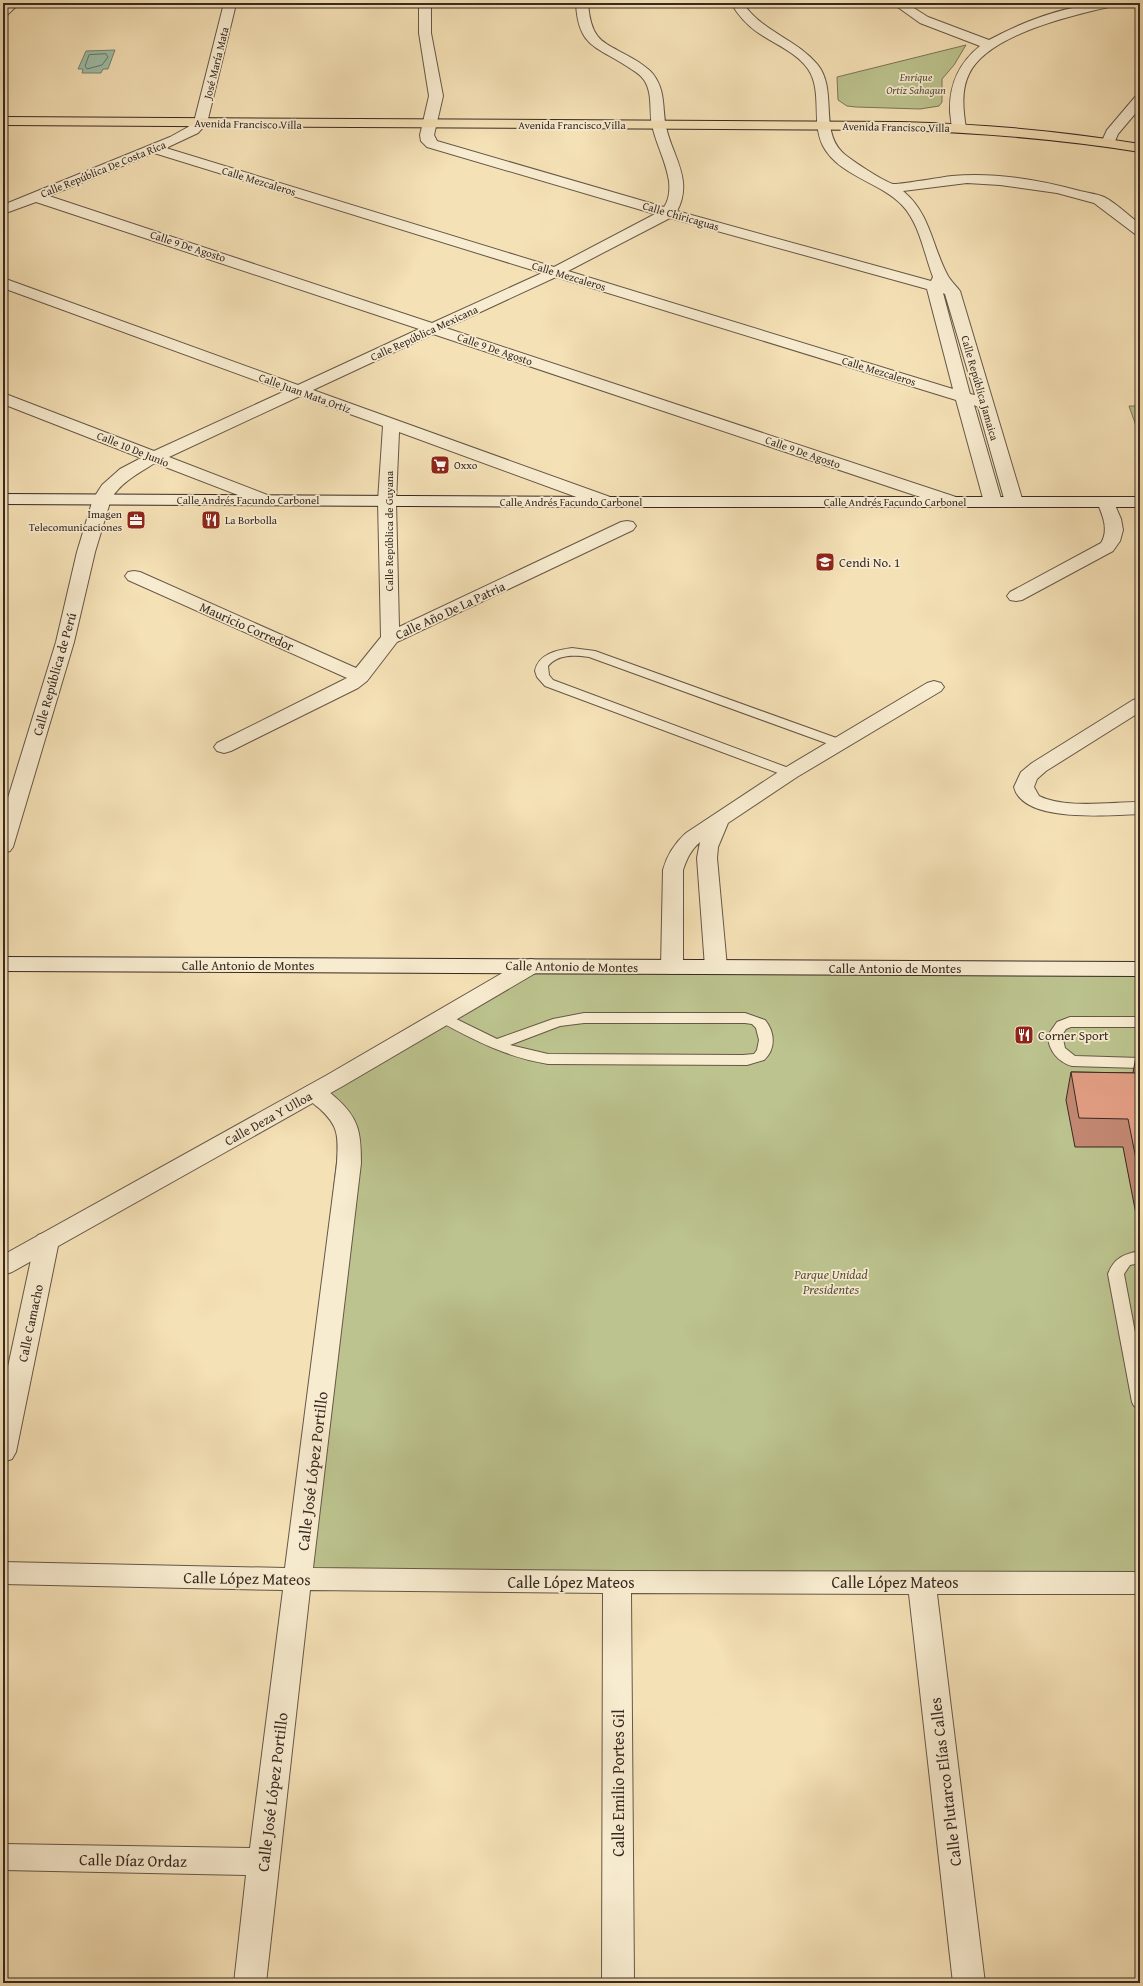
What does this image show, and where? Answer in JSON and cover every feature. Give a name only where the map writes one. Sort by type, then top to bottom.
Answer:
[{"type":"main road","name":"Avenida Francisco Villa","points":[[3,110],[202,118]]},
{"type":"main road","name":"Avenida Francisco Villa","points":[[3,122],[202,118],[823,121],[958,123],[1051,135],[1110,138],[1140,137]]},
{"type":"main road","name":"Avenida Francisco Villa","points":[[1110,138],[1140,148]]},
{"type":"street","points":[[3,12],[14,3]]},
{"type":"street","points":[[205,3],[230,4]]},
{"type":"street","points":[[425,3],[425,33],[436,90],[432,120]]},
{"type":"street","points":[[582,3],[582,19],[584,29],[589,37],[606,50],[642,71],[653,82],[659,121],[673,167],[676,187],[674,204],[668,213]]},
{"type":"street","name":"Calle República Jamaica","points":[[737,3],[741,11],[754,25],[803,58],[812,66],[820,80],[823,121],[827,140],[835,153],[843,160],[892,189],[907,202],[918,216],[938,282],[963,397],[993,502]]},
{"type":"street","points":[[898,3],[924,20],[989,45]]},
{"type":"street","points":[[958,123],[958,88],[961,77],[971,61],[989,45],[1029,27],[1109,3]]},
{"type":"street","name":"José María Mata","points":[[202,118],[230,4]]},
{"type":"street","points":[[1110,138],[1140,100]]},
{"type":"street","name":"Calle República De Costa Rica","points":[[3,210],[185,135],[202,118]]},
{"type":"street","name":"Calle Chiricaguas","points":[[432,120],[427,138],[436,146],[668,213],[938,282]]},
{"type":"street","name":"Calle Mezcaleros","points":[[154,149],[984,403]]},
{"type":"street","points":[[892,189],[933,182],[967,179],[1000,181],[1058,189],[1099,200],[1140,232]]},
{"type":"street","name":"Calle 9 De Agosto","points":[[37,197],[953,502]]},
{"type":"street","name":"Calle República Mexicana","points":[[102,499],[108,489],[117,481],[153,458],[555,272],[668,213]]},
{"type":"street","name":"Calle Juan Mata Ortiz","points":[[3,282],[297,391],[607,502]]},
{"type":"street","name":"Calle República Jamaica","points":[[938,282],[952,291],[1014,502]]},
{"type":"street","name":"Calle 10 De Junio","points":[[3,398],[153,458],[264,500]]},
{"type":"street","name":"Calle República de Guyana","points":[[390,638],[387,501],[391,424]]},
{"type":"street","name":"Calle Andrés Facundo Carbonel","points":[[3,499],[607,502],[1140,502]]},
{"type":"street","name":"Calle República de Perú","points":[[3,847],[65,642],[86,552],[102,499]]},
{"type":"street","points":[[1016,596],[1107,547],[1112,541],[1115,533],[1114,524],[1106,502]]},
{"type":"street","name":"Calle Año De La Patria","points":[[224,747],[343,689],[360,677],[380,647],[390,638],[627,526]]},
{"type":"street","name":"Mauricio Corredor","points":[[134,576],[360,677]]},
{"type":"street","points":[[672,967],[673,870],[677,855],[683,846],[790,773],[934,687]]},
{"type":"street","points":[[1140,704],[1039,767],[1028,776],[1024,787],[1029,797],[1043,804],[1073,808],[1140,808]]},
{"type":"street","points":[[716,967],[707,858],[708,847],[719,820]]},
{"type":"street","name":"Calle Antonio de Montes","points":[[3,964],[1140,969]]},
{"type":"street","name":"Calle Deza Y Ulloa","points":[[3,1266],[314,1092],[444,1018],[531,966]]},
{"type":"street","name":"Calle José López Portillo","points":[[250,1983],[263,1862],[350,1164],[350,1136],[346,1122],[339,1112],[314,1092]]},
{"type":"street","name":"Calle Camacho","points":[[3,1452],[47,1241]]},
{"type":"street","name":"Calle López Mateos","points":[[3,1573],[298,1579],[617,1582],[1140,1583]]},
{"type":"street","name":"Calle Emilio Portes Gil","points":[[617,1582],[618,1983]]},
{"type":"street","name":"Calle Plutarco Elías Calles","points":[[922,1582],[969,1983]]},
{"type":"street","name":"Calle Díaz Ordaz","points":[[3,1858],[263,1862]]},
{"type":"lane","points":[[790,773],[549,683],[540,673],[541,667],[544,662],[552,656],[572,652],[591,654],[838,743]]},
{"type":"lane","points":[[444,1018],[495,1045],[533,1057],[548,1059],[743,1060],[759,1057],[764,1052],[766,1039],[763,1026],[760,1022],[745,1018],[584,1018],[546,1025],[495,1045]]},
{"type":"lane","points":[[1140,1022],[1070,1022],[1060,1026],[1056,1034],[1056,1042],[1058,1050],[1064,1058],[1072,1061],[1140,1063]]},
{"type":"lane","points":[[1140,1257],[1123,1261],[1118,1266],[1116,1274],[1140,1402]]},
{"type":"green space","name":"Enrique Ortiz Sahagun","points":[[966,45],[954,65],[942,79],[942,102],[939,106],[920,109],[856,107],[847,106],[838,100],[837,77]]},
{"type":"green space","points":[[1129,406],[1140,406],[1140,437]]},
{"type":"green space","name":"Parque Unidad Presidentes","points":[[524,973],[1140,975],[1140,1593],[290,1584],[342,1112],[321,1089]]},
{"type":"water","points":[[115,50],[108,69],[103,69],[101,73],[82,73],[83,69],[78,69],[86,51]]},
{"type":"building","points":[[1136,1056],[1140,1056],[1140,1179],[1128,1119],[1079,1118],[1071,1072],[1139,1073]]},
{"type":"place","name":"Oxxo","points":[[440,465]]},
{"type":"place","name":"Imagen Telecomunicaciones","points":[[136,520]]},
{"type":"place","name":"La Borbolla","points":[[211,520]]},
{"type":"place","name":"Cendi No. 1","points":[[825,562]]},
{"type":"place","name":"Corner Sport","points":[[1024,1035]]}]
